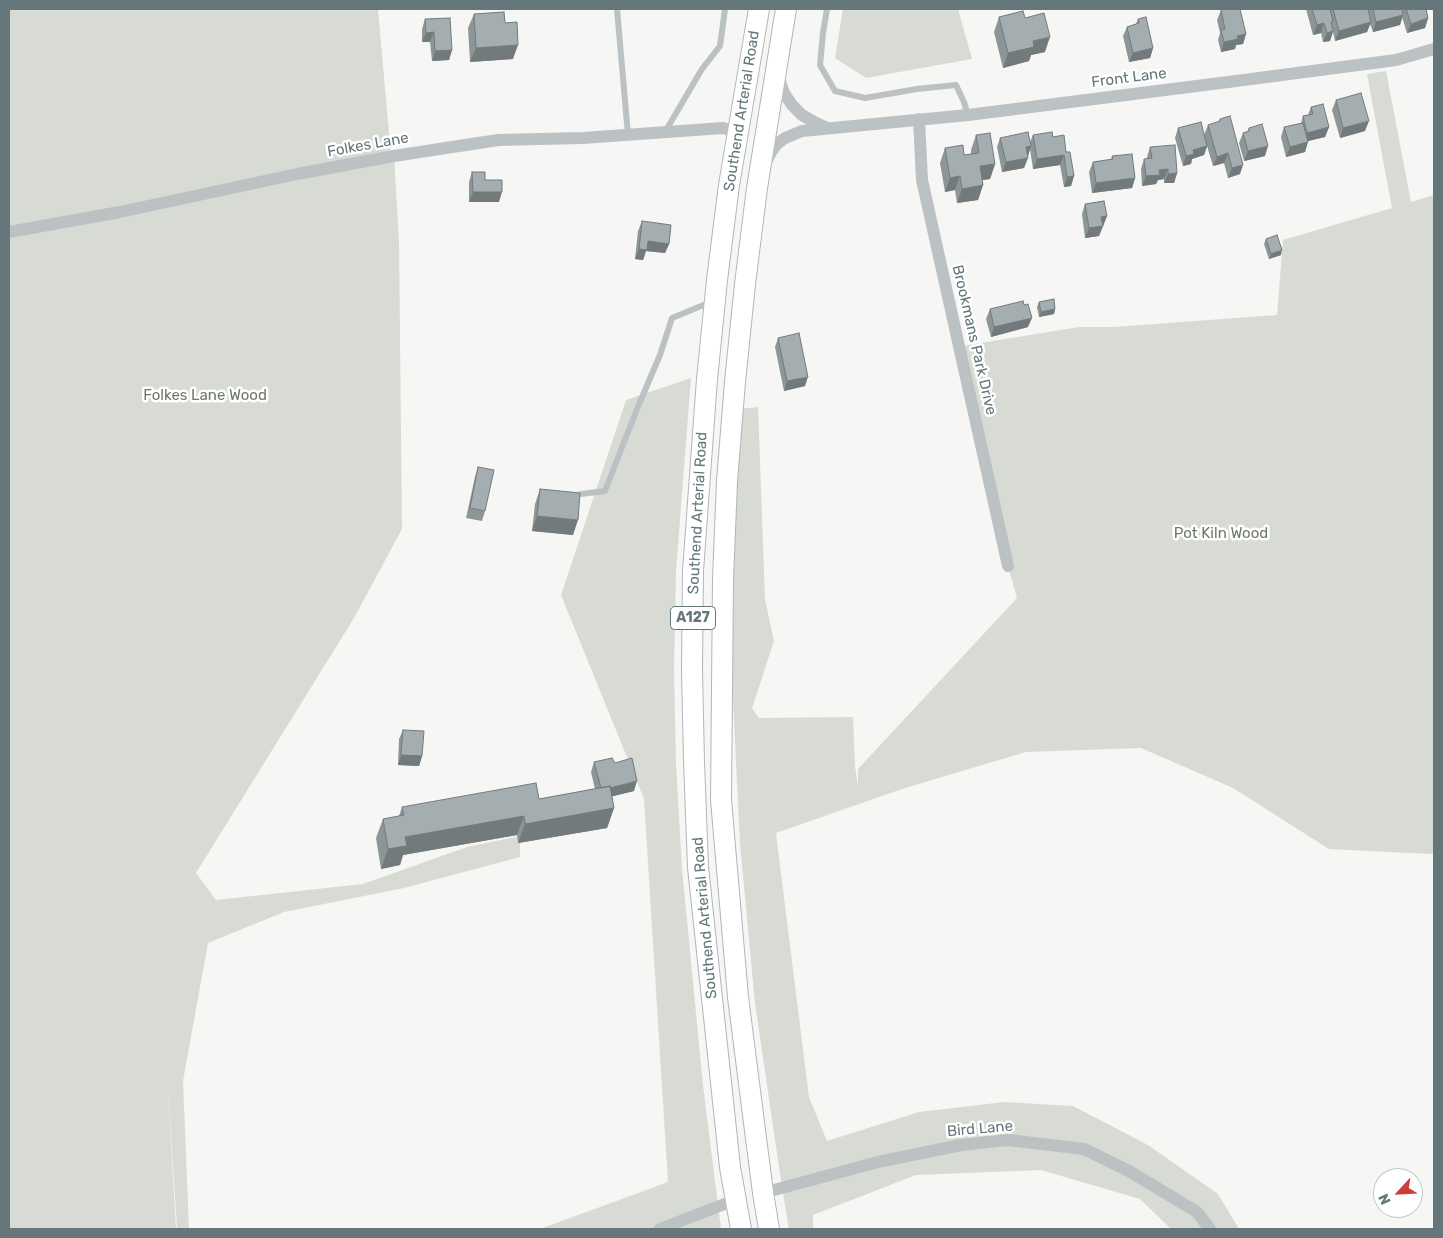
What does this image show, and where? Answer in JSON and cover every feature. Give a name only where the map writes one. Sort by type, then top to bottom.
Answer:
[{"type":"highway","name":"Southend Arterial Road","points":[[741,1229],[730,1166],[698,867],[693,753],[693,571],[707,380],[715,301],[729,184],[759,9]]},
{"type":"highway","name":"Southend Arterial Road","points":[[769,1229],[738,997],[721,800],[723,579],[727,481],[744,293],[757,188],[786,9]]},
{"type":"street","name":"Front Lane","points":[[757,188],[766,160],[777,144],[802,131],[827,127],[968,115],[1396,60],[1434,50]]},
{"type":"street","points":[[776,66],[781,86],[792,105],[808,119],[827,127]]},
{"type":"street","name":"Brookmans Park Drive","points":[[919,119],[922,180],[1008,566]]},
{"type":"street","name":"Folkes Lane","points":[[9,232],[120,212],[297,174],[498,140],[583,138],[723,128],[737,132]]},
{"type":"street","name":"Bird Lane","points":[[763,1193],[878,1162],[960,1144],[1008,1140],[1084,1149],[1130,1171],[1197,1212],[1210,1229]]},
{"type":"street","points":[[660,1229],[735,1200]]},
{"type":"lane","points":[[617,9],[628,135]]},
{"type":"lane","points":[[665,133],[702,69],[720,46],[724,9]]},
{"type":"lane","points":[[827,9],[822,33],[820,65],[835,91],[865,98],[917,89],[956,85],[968,115]]},
{"type":"lane","points":[[581,494],[605,491],[660,355],[672,318],[715,301]]},
{"type":"green space","name":"Folkes Lane Wood","points":[[9,9],[378,9],[391,156],[394,156],[399,241],[402,529],[354,618],[196,873],[216,900],[363,884],[467,847],[520,836],[520,857],[404,888],[284,912],[208,943],[183,1081],[189,1229],[177,1229],[167,1074],[176,1229],[9,1229]]},
{"type":"green space","points":[[843,9],[958,9],[972,59],[866,78],[835,58]]},
{"type":"green space","name":"Pot Kiln Wood","points":[[1386,71],[1411,202],[1434,195],[1434,853],[1329,849],[1233,788],[1141,748],[1026,752],[905,788],[776,833],[809,1097],[827,1141],[919,1112],[1004,1102],[1073,1106],[1148,1145],[1218,1194],[1239,1229],[1171,1229],[1140,1199],[1041,1170],[916,1175],[813,1215],[813,1229],[789,1229],[755,1003],[740,844],[731,659],[739,409],[758,407],[765,599],[774,641],[752,708],[759,718],[853,717],[858,787],[858,769],[1017,598],[1008,566],[962,346],[1079,327],[1114,327],[1277,315],[1283,240],[1392,208],[1367,74]]},
{"type":"green space","points":[[691,378],[676,571],[674,670],[676,763],[682,869],[703,1085],[721,1229],[540,1229],[668,1182],[644,799],[561,595],[626,400]]},
{"type":"building","points":[[1240,9],[1246,34],[1237,36],[1238,39],[1224,42],[1221,30],[1225,29],[1221,10]]},
{"type":"building","points":[[1312,9],[1330,9],[1333,31],[1327,33],[1324,23],[1317,25]]},
{"type":"building","points":[[1333,9],[1368,9],[1371,22],[1339,31]]},
{"type":"building","points":[[1373,9],[1402,9],[1403,15],[1376,22]]},
{"type":"building","points":[[1406,9],[1426,9],[1428,18],[1411,24]]},
{"type":"building","points":[[1023,11],[1025,18],[1044,13],[1050,37],[1033,41],[1034,47],[1008,53],[999,17]]},
{"type":"building","points":[[504,12],[505,23],[517,22],[518,45],[476,48],[474,14]]},
{"type":"building","points":[[1146,17],[1153,48],[1133,53],[1127,27],[1139,23],[1138,19]]},
{"type":"building","points":[[450,18],[452,50],[435,51],[434,32],[426,33],[425,19]]},
{"type":"building","points":[[1361,93],[1369,121],[1343,128],[1336,100]]},
{"type":"building","points":[[1323,104],[1329,127],[1307,133],[1303,116],[1313,114],[1311,107]]},
{"type":"building","points":[[1230,116],[1243,165],[1232,168],[1228,153],[1217,157],[1208,125]]},
{"type":"building","points":[[1201,122],[1207,146],[1193,150],[1194,154],[1186,156],[1178,128]]},
{"type":"building","points":[[1303,123],[1308,142],[1290,147],[1284,127]]},
{"type":"building","points":[[1262,124],[1268,146],[1248,151],[1243,133],[1249,131],[1249,128]]},
{"type":"building","points":[[1028,132],[1031,146],[1026,147],[1028,158],[1006,162],[1000,138]]},
{"type":"building","points":[[1052,132],[1053,137],[1064,135],[1066,152],[1070,152],[1074,176],[1067,177],[1064,155],[1037,159],[1033,135]]},
{"type":"building","points":[[990,133],[995,164],[980,166],[983,185],[962,189],[960,176],[950,178],[945,148],[963,145],[964,155],[979,153],[976,135]]},
{"type":"building","points":[[1175,145],[1177,173],[1168,174],[1168,169],[1159,170],[1160,175],[1146,176],[1144,159],[1152,158],[1150,147]]},
{"type":"building","points":[[1132,154],[1135,178],[1096,183],[1093,162],[1113,159],[1112,156]]},
{"type":"building","points":[[472,172],[485,172],[485,180],[502,180],[502,192],[473,192]]},
{"type":"building","points":[[1104,201],[1107,216],[1101,217],[1103,226],[1089,228],[1085,204]]},
{"type":"building","points":[[642,221],[671,225],[669,244],[648,241],[647,250],[639,249]]},
{"type":"building","points":[[1277,235],[1282,250],[1271,254],[1266,239]]},
{"type":"building","points":[[1054,299],[1055,309],[1041,312],[1039,302]]},
{"type":"building","points":[[1023,301],[1024,305],[1028,304],[1032,318],[994,327],[990,309]]},
{"type":"building","points":[[799,333],[808,377],[787,381],[778,338]]},
{"type":"building","points":[[478,467],[494,470],[485,511],[470,508]]},
{"type":"building","points":[[540,489],[580,493],[578,520],[537,516]]},
{"type":"building","points":[[403,730],[424,731],[422,756],[401,755]]},
{"type":"building","points":[[612,758],[615,763],[632,758],[637,781],[610,788],[610,786],[601,788],[594,762]]},
{"type":"building","points":[[536,783],[539,799],[610,786],[614,808],[525,824],[524,816],[405,837],[407,846],[388,849],[383,819],[404,815],[402,807]]}]
